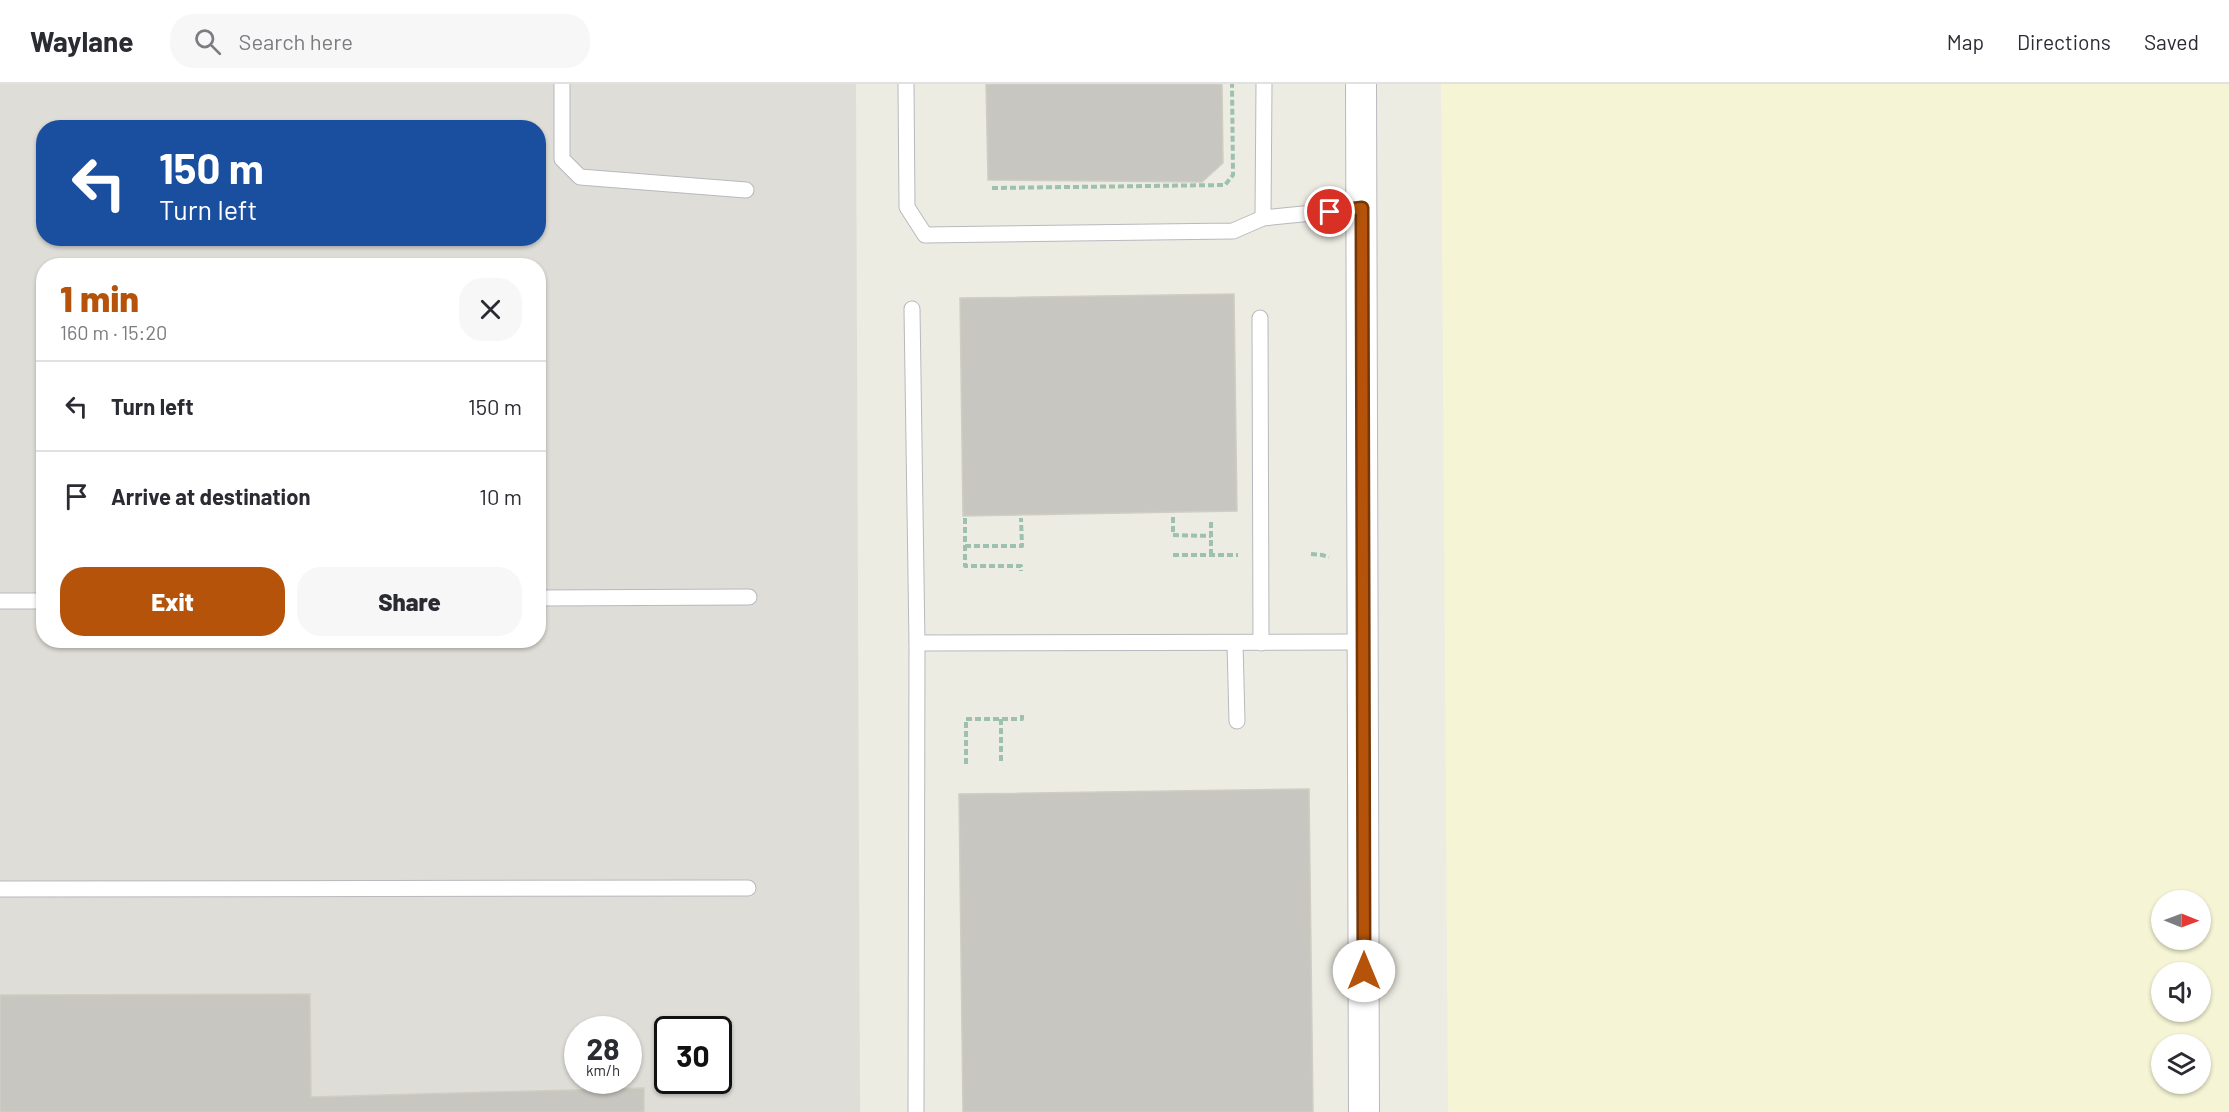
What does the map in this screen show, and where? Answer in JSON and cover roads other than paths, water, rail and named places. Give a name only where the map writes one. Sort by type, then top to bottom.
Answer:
[{"type":"street","points":[[1361,84],[1364,1112]]},
{"type":"lane","points":[[562,84],[562,159],[580,177],[747,190]]},
{"type":"lane","points":[[906,84],[907,207],[925,235],[1233,231],[1263,218],[1362,208]]},
{"type":"lane","points":[[1263,218],[1264,84]]},
{"type":"lane","points":[[912,309],[917,643],[916,1112]]},
{"type":"lane","points":[[1260,318],[1261,643]]},
{"type":"lane","points":[[546,598],[749,597]]},
{"type":"lane","points":[[0,602],[36,601]]},
{"type":"lane","points":[[917,643],[1363,642]]},
{"type":"lane","points":[[1235,643],[1237,721]]},
{"type":"lane","points":[[0,889],[748,888]]}]
